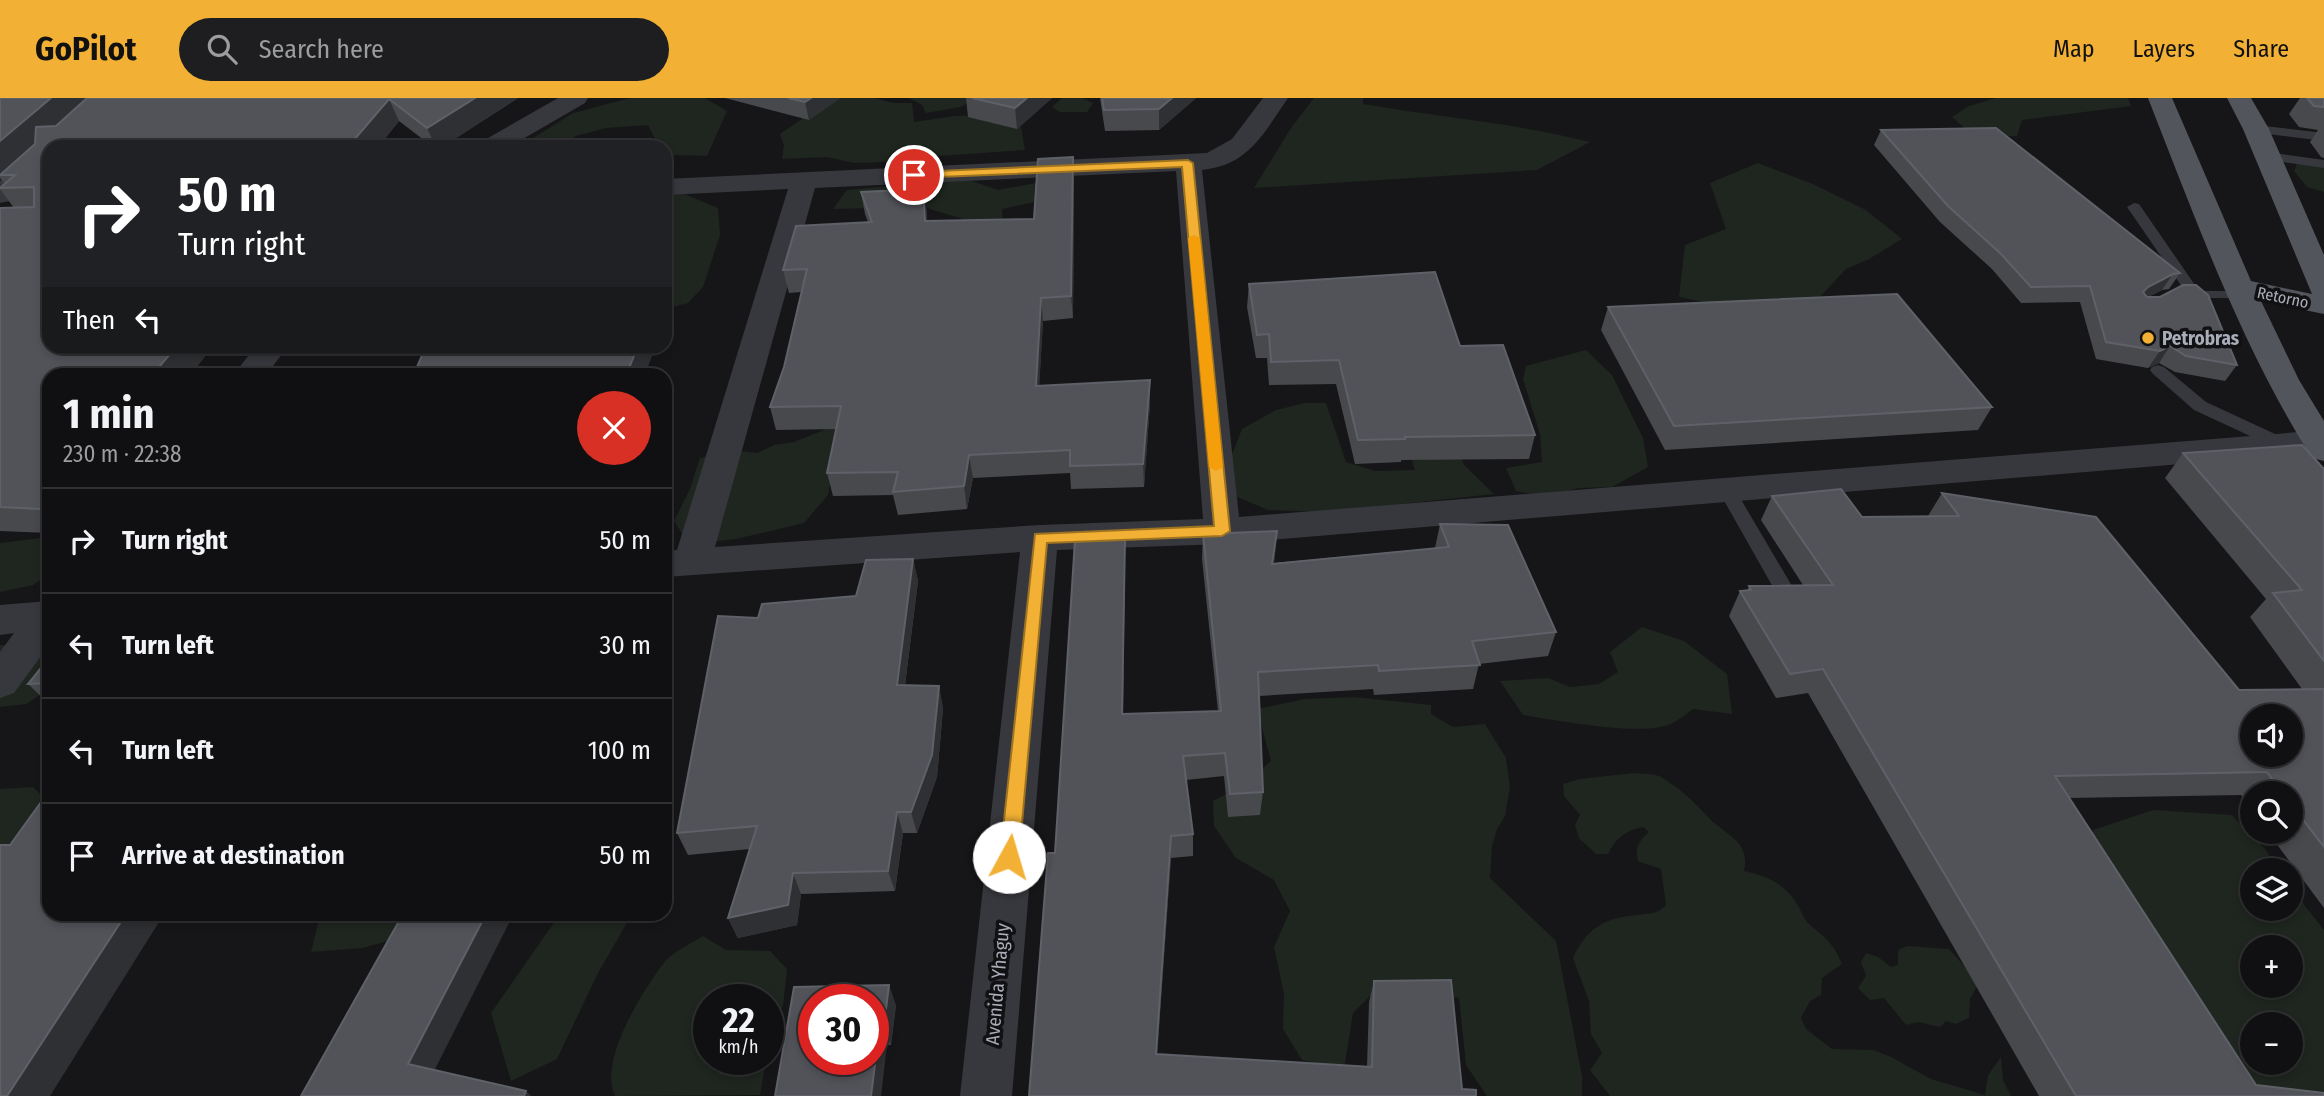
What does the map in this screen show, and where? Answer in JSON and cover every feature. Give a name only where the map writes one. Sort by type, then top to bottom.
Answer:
[{"type":"main road","points":[[2160,98],[2226,259],[2283,380],[2322,444]]},
{"type":"main road","points":[[2239,98],[2256,129],[2324,289]]},
{"type":"main road","name":"Retorno","points":[[2242,291],[2324,305]]},
{"type":"street","points":[[502,140],[576,98]]},
{"type":"street","points":[[672,187],[1222,160],[1238,150],[1276,98]]},
{"type":"street","points":[[0,195],[42,158]]},
{"type":"street","points":[[1188,163],[1222,531]]},
{"type":"street","points":[[804,180],[678,563],[1040,538],[1222,531],[2282,444],[2322,444]]},
{"type":"street","points":[[255,368],[267,354]]},
{"type":"street","name":"Avenida Yhaguy","points":[[986,1096],[1040,538]]},
{"type":"street","points":[[0,620],[42,617]]},
{"type":"street","points":[[0,682],[42,625]]},
{"type":"lane","points":[[2256,129],[2324,137]]},
{"type":"lane","points":[[2267,156],[2324,164]]},
{"type":"lane","points":[[2134,207],[2195,295]]},
{"type":"lane","points":[[2168,295],[2242,291]]},
{"type":"lane","points":[[2158,370],[2200,406],[2282,444]]},
{"type":"lane","points":[[1727,490],[1785,591]]},
{"type":"shaded area","points":[[630,98],[705,98],[727,111],[707,156],[672,157],[672,140],[656,140],[648,125],[606,128],[570,140],[530,140],[573,113]]},
{"type":"shaded area","points":[[833,98],[875,98],[893,103],[912,103],[914,122],[954,116],[990,115],[1021,127],[1025,150],[938,156],[906,146],[887,162],[854,163],[827,157],[782,159],[784,145],[780,134]]},
{"type":"shaded area","points":[[909,98],[979,98],[960,107],[926,113],[922,105]]},
{"type":"shaded area","points":[[1062,98],[1082,98],[1093,103],[1087,112],[1060,112],[1052,107]]},
{"type":"shaded area","points":[[1314,98],[1363,98],[1363,104],[1505,125],[1590,142],[1537,170],[1254,188],[1291,128]]},
{"type":"shaded area","points":[[1996,98],[2128,98],[2131,106],[2022,120],[2017,136],[1974,136],[1952,117],[1969,106]]},
{"type":"shaded area","points":[[2324,162],[2324,192],[2307,187],[2294,171],[2297,164]]},
{"type":"shaded area","points":[[1758,163],[1813,184],[1866,210],[1902,239],[1846,269],[1817,300],[1756,313],[1679,297],[1685,245],[1726,229],[1710,183]]},
{"type":"shaded area","points":[[966,179],[998,190],[1042,182],[1058,197],[1002,209],[1003,239],[977,236],[963,219],[930,209],[901,191],[873,208],[833,209],[847,190]]},
{"type":"shaded area","points":[[677,191],[718,208],[720,235],[703,287],[688,303],[672,307],[672,192]]},
{"type":"shaded area","points":[[1586,350],[1612,375],[1643,438],[1648,467],[1612,487],[1578,488],[1548,497],[1516,491],[1506,468],[1542,462],[1540,434],[1523,379],[1526,366]]},
{"type":"shaded area","points":[[1305,403],[1326,403],[1346,462],[1375,471],[1415,470],[1405,437],[1455,441],[1464,465],[1494,494],[1326,512],[1268,510],[1235,496],[1231,457],[1242,429],[1276,410]]},
{"type":"shaded area","points":[[848,420],[832,471],[828,495],[804,523],[736,539],[689,544],[674,521],[690,489],[700,458],[731,450],[757,453],[774,445],[794,442]]},
{"type":"shaded area","points":[[42,538],[42,579],[33,585],[0,592],[0,543]]},
{"type":"shaded area","points":[[1642,627],[1684,641],[1727,674],[1732,714],[1693,709],[1670,724],[1641,729],[1577,723],[1523,715],[1500,681],[1548,678],[1570,687],[1599,684],[1618,672],[1610,652]]},
{"type":"shaded area","points":[[0,645],[42,645],[42,694],[26,704],[0,707]]},
{"type":"shaded area","points":[[1354,697],[1431,705],[1431,714],[1453,727],[1485,724],[1506,758],[1510,787],[1505,816],[1497,829],[1492,846],[1490,878],[1556,941],[1582,1076],[1582,1096],[1487,1096],[1466,1065],[1459,998],[1413,990],[1375,991],[1353,1013],[1344,1069],[1302,1060],[1283,1029],[1284,994],[1274,947],[1290,911],[1274,880],[1236,858],[1214,826],[1213,801],[1244,785],[1271,761],[1257,709],[1305,699]]},
{"type":"shaded area","points":[[1634,773],[1658,776],[1686,795],[1740,845],[1744,852],[1744,871],[1760,875],[1781,886],[1797,904],[1806,921],[1835,950],[1842,964],[1822,978],[1821,995],[1810,1001],[1801,1018],[1806,1029],[1832,1049],[1873,1050],[1931,1079],[1985,1095],[1988,1075],[2001,1057],[2003,1080],[2011,1096],[1610,1096],[1590,1070],[1602,1053],[1591,1034],[1589,1001],[1573,958],[1584,939],[1598,926],[1625,916],[1656,912],[1666,905],[1661,869],[1638,861],[1638,845],[1649,832],[1643,827],[1622,836],[1608,854],[1596,854],[1579,838],[1575,825],[1580,815],[1564,796],[1563,784],[1580,779]]},
{"type":"shaded area","points":[[33,787],[42,796],[42,809],[30,829],[0,850],[0,789]]},
{"type":"shaded area","points":[[2153,810],[2232,815],[2240,823],[2240,844],[2260,844],[2270,858],[2240,858],[2240,921],[2303,921],[2303,903],[2324,930],[2324,1094],[2250,1091],[2084,848],[2093,830]]},
{"type":"shaded area","points":[[319,921],[417,921],[408,935],[363,948],[311,952]]},
{"type":"shaded area","points":[[555,921],[628,921],[598,973],[557,1059],[511,1081],[491,1013]]},
{"type":"shaded area","points":[[703,936],[726,950],[770,951],[787,969],[784,997],[784,984],[693,984],[693,1075],[763,1075],[760,1095],[615,1096],[611,1081],[612,1065],[625,1027],[654,976],[676,952]]},
{"type":"shaded area","points":[[1907,946],[1949,949],[1966,968],[1977,986],[1970,999],[1969,1018],[1956,1024],[1946,1021],[1940,1027],[1918,1022],[1906,1025],[1884,998],[1870,1000],[1858,988],[1866,976],[1861,962],[1866,953],[1878,957],[1891,967],[1898,965],[1898,950]]},
{"type":"building","points":[[0,98],[51,98],[0,141]]},
{"type":"building","points":[[87,98],[475,98],[427,128],[389,99],[354,140],[42,140],[42,354],[170,354],[158,368],[42,368],[42,507],[40,509],[0,507],[0,208],[34,207],[34,187],[0,188],[15,175],[0,175],[35,144],[36,127],[56,126]]},
{"type":"building","points":[[788,98],[811,98],[805,102]]},
{"type":"building","points":[[972,98],[1027,98],[1015,108]]},
{"type":"building","points":[[1102,98],[1172,98],[1159,109],[1104,110]]},
{"type":"building","points":[[2307,98],[2324,98],[2324,107],[2314,106]]},
{"type":"building","points":[[1996,128],[2180,273],[2148,287],[2143,292],[2147,297],[2160,297],[2183,285],[2196,285],[2208,295],[2237,365],[2186,356],[2170,346],[2160,351],[2106,342],[2090,286],[2031,287],[2000,253],[1948,206],[1881,130]]},
{"type":"building","points":[[1073,157],[1071,296],[1041,298],[1036,386],[1150,380],[1143,464],[1070,466],[1070,450],[969,455],[964,486],[893,492],[898,472],[827,473],[841,406],[770,407],[784,367],[807,269],[783,270],[796,226],[872,222],[861,192],[923,189],[925,221],[1034,219],[1038,159]]},
{"type":"building","points":[[1435,272],[1460,346],[1503,345],[1535,435],[1358,440],[1339,360],[1271,362],[1269,334],[1257,335],[1249,284]]},
{"type":"building","points":[[1897,294],[1992,407],[1674,426],[1608,307]]},
{"type":"building","points":[[423,354],[635,354],[629,368],[417,368]]},
{"type":"building","points":[[2302,445],[2324,469],[2324,661],[2273,593],[2302,590],[2183,453]]},
{"type":"building","points":[[1841,489],[1862,517],[1959,516],[1942,493],[2096,517],[2239,690],[2324,689],[2324,847],[2303,820],[2303,781],[2273,781],[2267,772],[2055,776],[2240,1060],[2240,1075],[2249,1075],[2256,1085],[2324,1093],[2324,1096],[2076,1096],[1823,669],[1790,674],[1740,591],[1751,590],[1749,586],[1833,585],[1772,496]]},
{"type":"building","points":[[1440,524],[1508,525],[1556,632],[1472,641],[1480,665],[1379,671],[1378,665],[1258,672],[1263,792],[1230,794],[1225,753],[1183,756],[1193,834],[1171,836],[1156,1054],[1372,1067],[1374,981],[1451,980],[1462,1089],[1476,1090],[1476,1096],[1029,1096],[1048,853],[1055,853],[1075,540],[1125,537],[1122,714],[1221,711],[1203,534],[1277,531],[1272,564],[1449,547]]},
{"type":"building","points":[[913,559],[897,685],[939,686],[932,755],[911,812],[897,812],[888,871],[793,873],[788,905],[728,918],[757,826],[677,833],[718,616],[758,618],[762,604],[856,596],[866,560]]},
{"type":"building","points":[[42,667],[42,683],[28,684]]},
{"type":"building","points":[[42,801],[42,921],[121,921],[7,1096],[0,1096],[0,845],[10,845]]},
{"type":"building","points":[[399,921],[482,921],[408,1064],[526,1091],[524,1096],[301,1096]]},
{"type":"building","points":[[794,987],[798,987],[798,1075],[874,1075],[871,1096],[775,1096],[779,1075],[784,1075],[784,1044]]},
{"type":"slow traffic","points":[[1194,238],[1216,467]]},
{"type":"place","name":"Petrobras","points":[[2148,338]]},
{"type":"route","points":[[914,175],[1188,163],[1222,531],[1040,538],[1009,857]]}]
